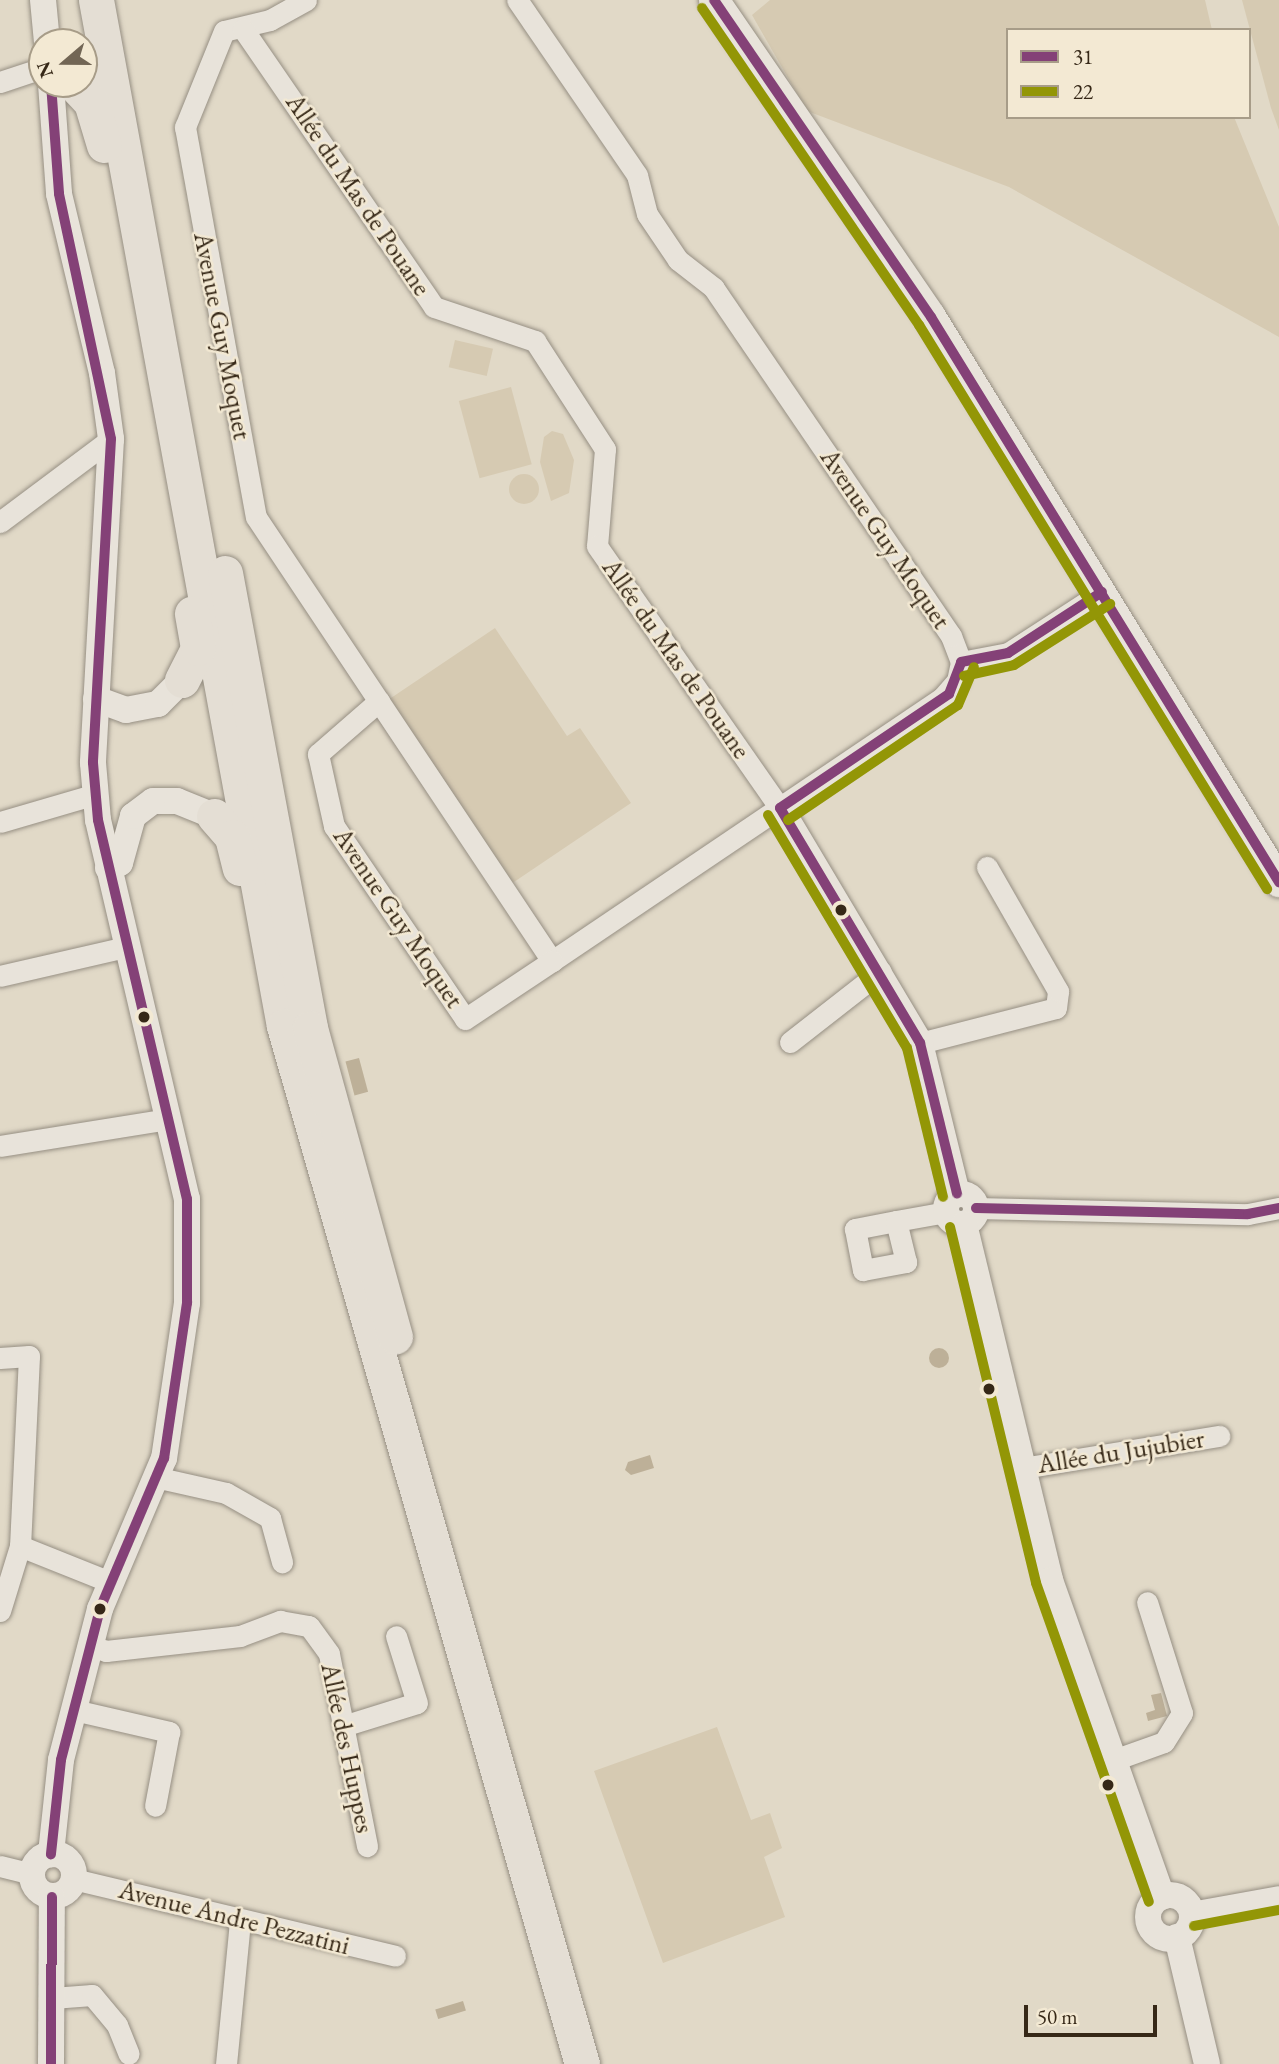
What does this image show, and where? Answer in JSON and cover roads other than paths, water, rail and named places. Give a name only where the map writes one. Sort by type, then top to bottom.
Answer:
[{"type":"highway","points":[[81,28],[82,0]]},
{"type":"highway","points":[[96,0],[284,1026],[582,2064]]},
{"type":"highway","points":[[119,0],[310,1028],[603,2064]]},
{"type":"highway","points":[[83,98],[97,118],[174,426]]},
{"type":"highway","points":[[181,467],[198,648],[182,680]]},
{"type":"highway","points":[[214,816],[232,837],[269,991],[284,1026]]},
{"type":"main road","points":[[699,0],[920,330],[975,396]]},
{"type":"main road","points":[[714,0],[931,317],[975,396],[1102,592],[1279,882]]},
{"type":"street","points":[[43,0],[46,28]]},
{"type":"street","name":"Avenue Guy Moquet","points":[[306,0],[243,29],[224,31],[216,42],[186,140],[256,517],[552,961]]},
{"type":"street","name":"Avenue Guy Moquet","points":[[379,701],[318,754],[334,826],[465,1018],[948,694],[961,663],[951,636],[714,288],[678,260],[648,214],[637,175],[517,0]]},
{"type":"street","name":"Allée du Mas de Pouane","points":[[243,29],[439,313],[535,341],[605,449],[593,529],[597,546],[780,808]]},
{"type":"street","points":[[0,82],[28,73]]},
{"type":"street","points":[[51,1854],[61,1760],[110,1582],[155,1477],[187,1303],[187,1199],[108,868],[96,794],[96,699],[111,439],[103,373],[60,194],[52,98]]},
{"type":"street","points":[[0,522],[111,439]]},
{"type":"street","points":[[961,663],[1007,653],[1102,592]]},
{"type":"street","points":[[96,699],[126,710],[158,704],[182,680]]},
{"type":"street","points":[[0,822],[96,794]]},
{"type":"street","points":[[108,868],[120,863],[133,816],[153,801],[177,801],[214,816]]},
{"type":"street","points":[[780,808],[881,971],[920,1043],[1050,1580],[1111,1761],[1161,1897]]},
{"type":"street","points":[[920,1043],[1056,1007],[1058,990],[987,867]]},
{"type":"street","points":[[0,976],[126,947]]},
{"type":"street","points":[[790,1042],[881,971]]},
{"type":"street","points":[[0,1146],[168,1119]]},
{"type":"street","points":[[896,1221],[961,1210],[1248,1214],[1279,1208]]},
{"type":"street","points":[[0,1358],[29,1356],[20,1546],[0,1611]]},
{"type":"street","name":"Allée du Jujubier","points":[[1023,1468],[1219,1436]]},
{"type":"street","points":[[155,1477],[226,1493],[270,1518],[282,1562]]},
{"type":"street","points":[[20,1546],[110,1582]]},
{"type":"street","points":[[1111,1761],[1164,1742],[1182,1713],[1147,1602]]},
{"type":"street","name":"Allée des Huppes","points":[[91,1646],[106,1651],[240,1636],[280,1621],[309,1626],[329,1654],[367,1846]]},
{"type":"street","points":[[343,1726],[417,1703],[396,1636]]},
{"type":"street","points":[[74,1710],[169,1732],[155,1806]]},
{"type":"street","points":[[51,1854],[69,1861],[74,1879],[68,1890],[52,1897],[39,1892],[31,1874],[40,1858],[51,1854]]},
{"type":"street","points":[[0,1866],[31,1874]]},
{"type":"street","name":"Avenue Andre Pezzatini","points":[[74,1879],[240,1922],[395,1956]]},
{"type":"street","points":[[1191,1912],[1279,1896]]},
{"type":"street","points":[[51,2064],[52,1897]]},
{"type":"street","points":[[1161,1897],[1178,1897],[1191,1912],[1190,1926],[1177,1937],[1159,1936],[1150,1924],[1150,1910],[1161,1897]]},
{"type":"street","points":[[226,2064],[240,1922]]},
{"type":"street","points":[[1177,1937],[1207,2064]]},
{"type":"street","points":[[52,1998],[92,1995],[117,2025],[129,2054]]}]
